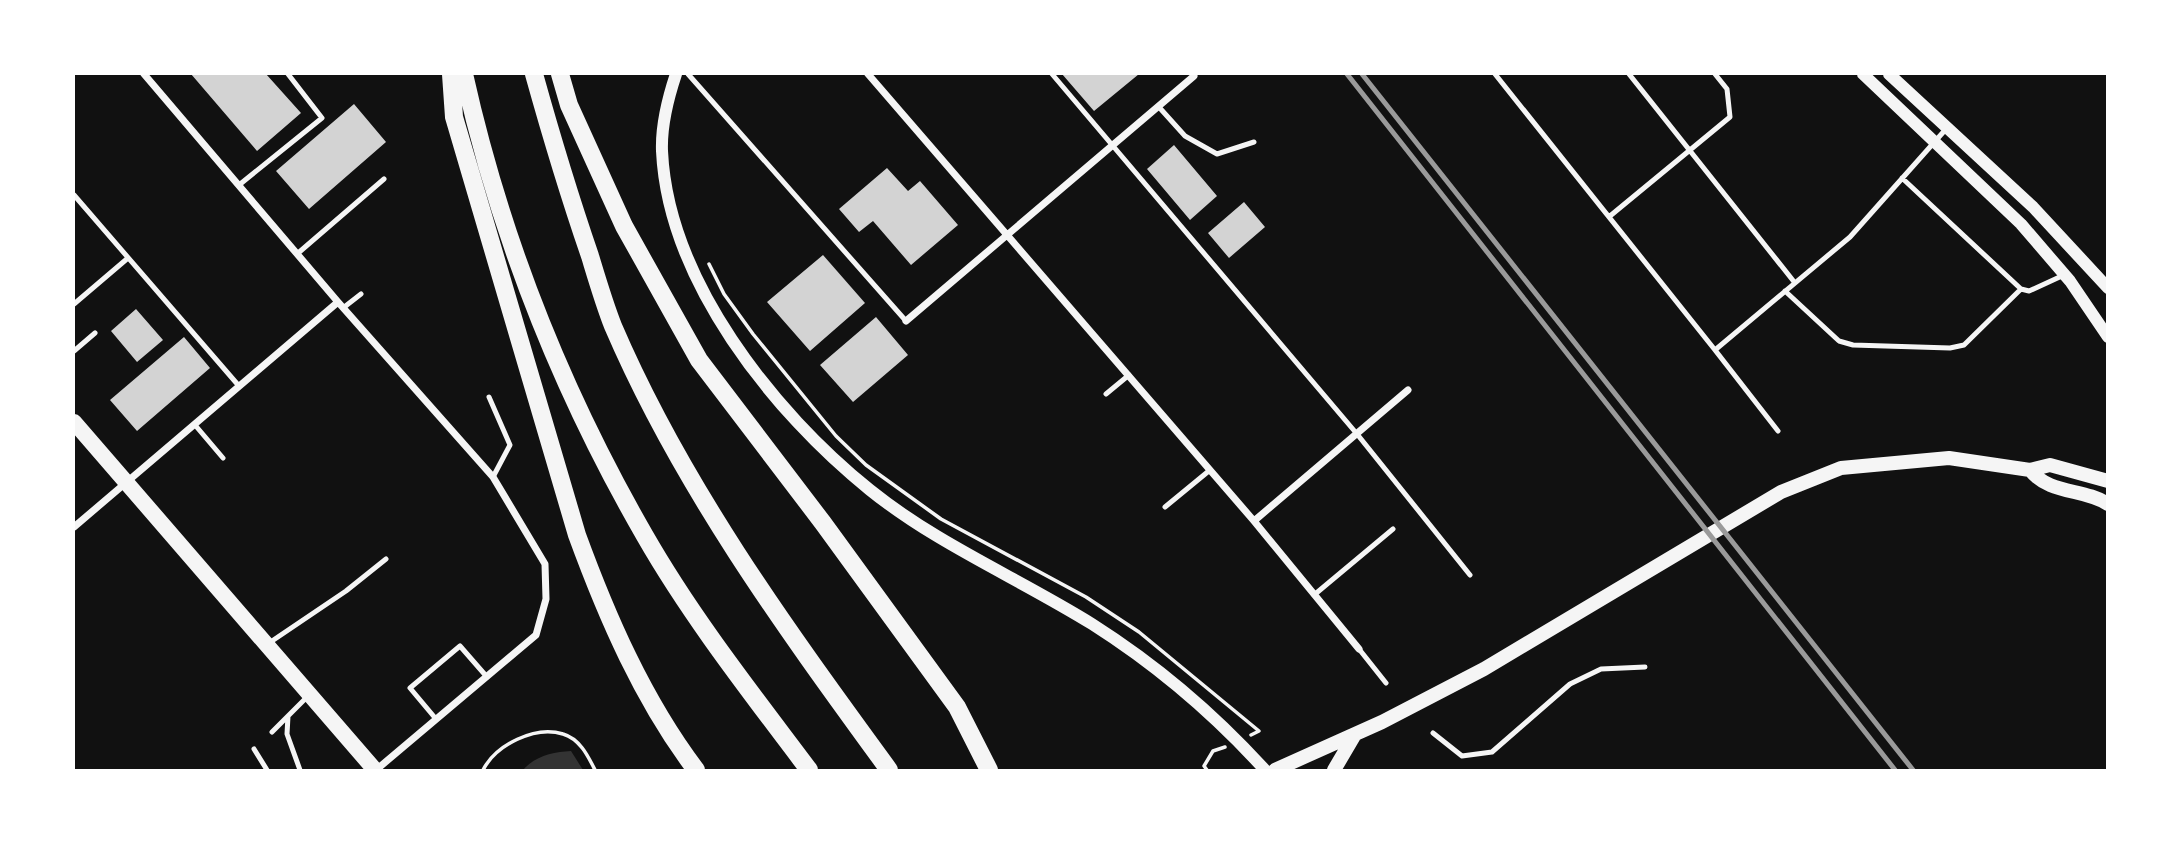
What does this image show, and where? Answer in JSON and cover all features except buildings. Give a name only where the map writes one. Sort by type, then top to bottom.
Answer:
[{"type":"highway","points":[[451,74],[454,117],[577,535],[595,584],[635,670],[695,771]]},
{"type":"highway","points":[[464,74],[480,146],[554,358],[645,536],[699,620],[809,771]]},
{"type":"highway","points":[[534,74],[560,169],[613,325],[658,416],[751,575],[792,637],[890,771]]},
{"type":"highway","points":[[560,74],[569,105],[624,226],[699,360],[823,523],[957,707],[989,771]]},
{"type":"main road","points":[[74,422],[375,771]]},
{"type":"main road","points":[[1275,771],[1382,722],[1484,669],[1781,492],[1841,468],[1883,462],[1950,458],[2030,470],[2050,465],[2108,481]]},
{"type":"main road","points":[[2090,477],[2108,468]]},
{"type":"main road","points":[[2030,470],[2038,481],[2059,490],[2098,499],[2108,505]]},
{"type":"main road","points":[[1334,771],[1354,734]]},
{"type":"street","points":[[144,74],[341,305],[493,477],[545,564],[546,599],[536,635],[375,771]]},
{"type":"street","points":[[676,74],[667,101],[662,149],[667,191],[679,239],[706,296],[749,364],[822,449],[871,490],[925,530],[1094,625],[1164,675],[1239,741],[1265,771]]},
{"type":"street","points":[[868,74],[1254,521],[1359,649]]},
{"type":"street","points":[[1863,74],[2021,224],[2064,274],[2108,337]]},
{"type":"street","points":[[1889,74],[2033,207],[2108,288]]},
{"type":"street","points":[[906,321],[1194,76]]},
{"type":"street","points":[[74,527],[239,386],[341,305]]},
{"type":"street","points":[[1254,521],[1408,390]]},
{"type":"lane","points":[[239,185],[322,118],[288,74]]},
{"type":"lane","points":[[688,74],[906,321]]},
{"type":"lane","points":[[1052,74],[1357,434],[1470,575]]},
{"type":"lane","points":[[1495,74],[1610,216],[1777,431]]},
{"type":"lane","points":[[1629,74],[1796,283]]},
{"type":"lane","points":[[1610,216],[1691,152],[1730,117],[1727,89],[1715,74]]},
{"type":"lane","points":[[1158,106],[1185,136],[1217,154],[1254,142]]},
{"type":"lane","points":[[1714,350],[1850,237],[1946,129]]},
{"type":"lane","points":[[1902,178],[2021,289],[2029,291],[2064,274]]},
{"type":"lane","points":[[297,254],[384,179]]},
{"type":"lane","points":[[74,195],[239,386]]},
{"type":"lane","points":[[74,304],[128,258]]},
{"type":"lane","points":[[1785,291],[1839,341],[1853,345],[1950,348],[1964,345],[2021,289]]},
{"type":"lane","points":[[341,305],[361,294]]},
{"type":"lane","points":[[74,351],[95,333]]},
{"type":"lane","points":[[1106,394],[1129,375]]},
{"type":"lane","points":[[489,397],[510,445],[493,477]]},
{"type":"lane","points":[[195,425],[223,458]]},
{"type":"lane","points":[[1166,507],[1210,470]]},
{"type":"lane","points":[[1314,595],[1393,529]]},
{"type":"lane","points":[[266,645],[346,591],[386,559]]},
{"type":"lane","points":[[436,719],[410,688],[460,646],[487,677]]},
{"type":"lane","points":[[1359,649],[1386,683]]},
{"type":"lane","points":[[1433,733],[1462,756],[1492,752],[1570,684],[1601,669],[1645,667]]},
{"type":"lane","points":[[272,732],[309,695]]},
{"type":"lane","points":[[288,716],[287,734],[300,771]]},
{"type":"lane","points":[[254,749],[267,771]]},
{"type":"path","points":[[708,262],[724,294],[753,334],[836,436],[866,465],[941,519],[1086,597],[1150,640],[1259,731],[1213,751],[1204,766],[1207,771]]},
{"type":"path","points":[[483,771],[499,750],[514,740],[549,733],[563,733],[574,740],[585,751],[595,771]]},
{"type":"shaded area","points":[[571,751],[583,770],[523,770],[533,761],[545,756]]},
{"type":"railway","points":[[1347,74],[1895,770]]},
{"type":"railway","points":[[1362,74],[1913,770]]}]
